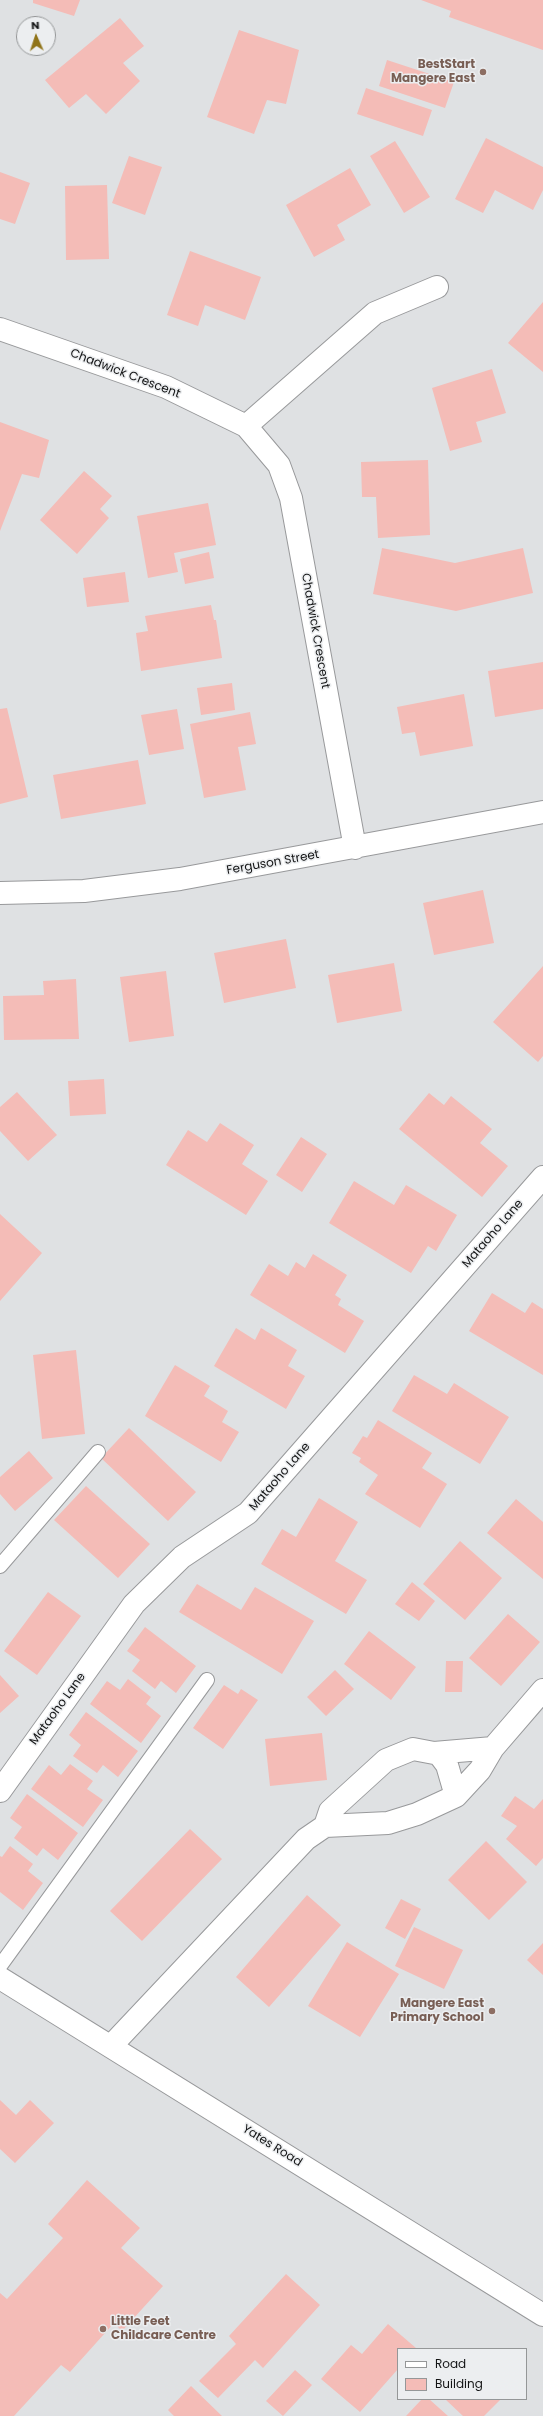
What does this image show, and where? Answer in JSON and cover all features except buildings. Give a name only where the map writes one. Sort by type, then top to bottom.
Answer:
[{"type":"street","points":[[246,426],[375,313],[437,287]]},
{"type":"street","name":"Chadwick Crescent","points":[[0,329],[166,387],[246,426],[279,465],[291,498],[355,848]]},
{"type":"street","name":"Ferguson Street","points":[[0,893],[84,891],[151,883],[355,848],[543,812]]},
{"type":"street","name":"Mataoho Lane","points":[[0,1791],[134,1604],[182,1557],[248,1513],[543,1177]]},
{"type":"street","points":[[111,2046],[306,1839],[325,1826],[388,1823],[418,1814],[456,1796],[480,1770],[493,1748],[543,1690]]},
{"type":"street","points":[[325,1826],[330,1811],[386,1760],[413,1749],[438,1753],[493,1748]]},
{"type":"street","points":[[438,1753],[447,1765],[456,1796]]},
{"type":"street","name":"Yates Road","points":[[0,1978],[543,2315]]},
{"type":"lane","points":[[0,1566],[98,1452]]},
{"type":"lane","points":[[0,1966],[207,1680]]},
{"type":"place","name":"BestStart Mangere East","points":[[483,72]]},
{"type":"place","name":"Mangere East Primary School","points":[[492,2011]]},
{"type":"place","name":"Little Feet Childcare Centre","points":[[103,2329]]}]
